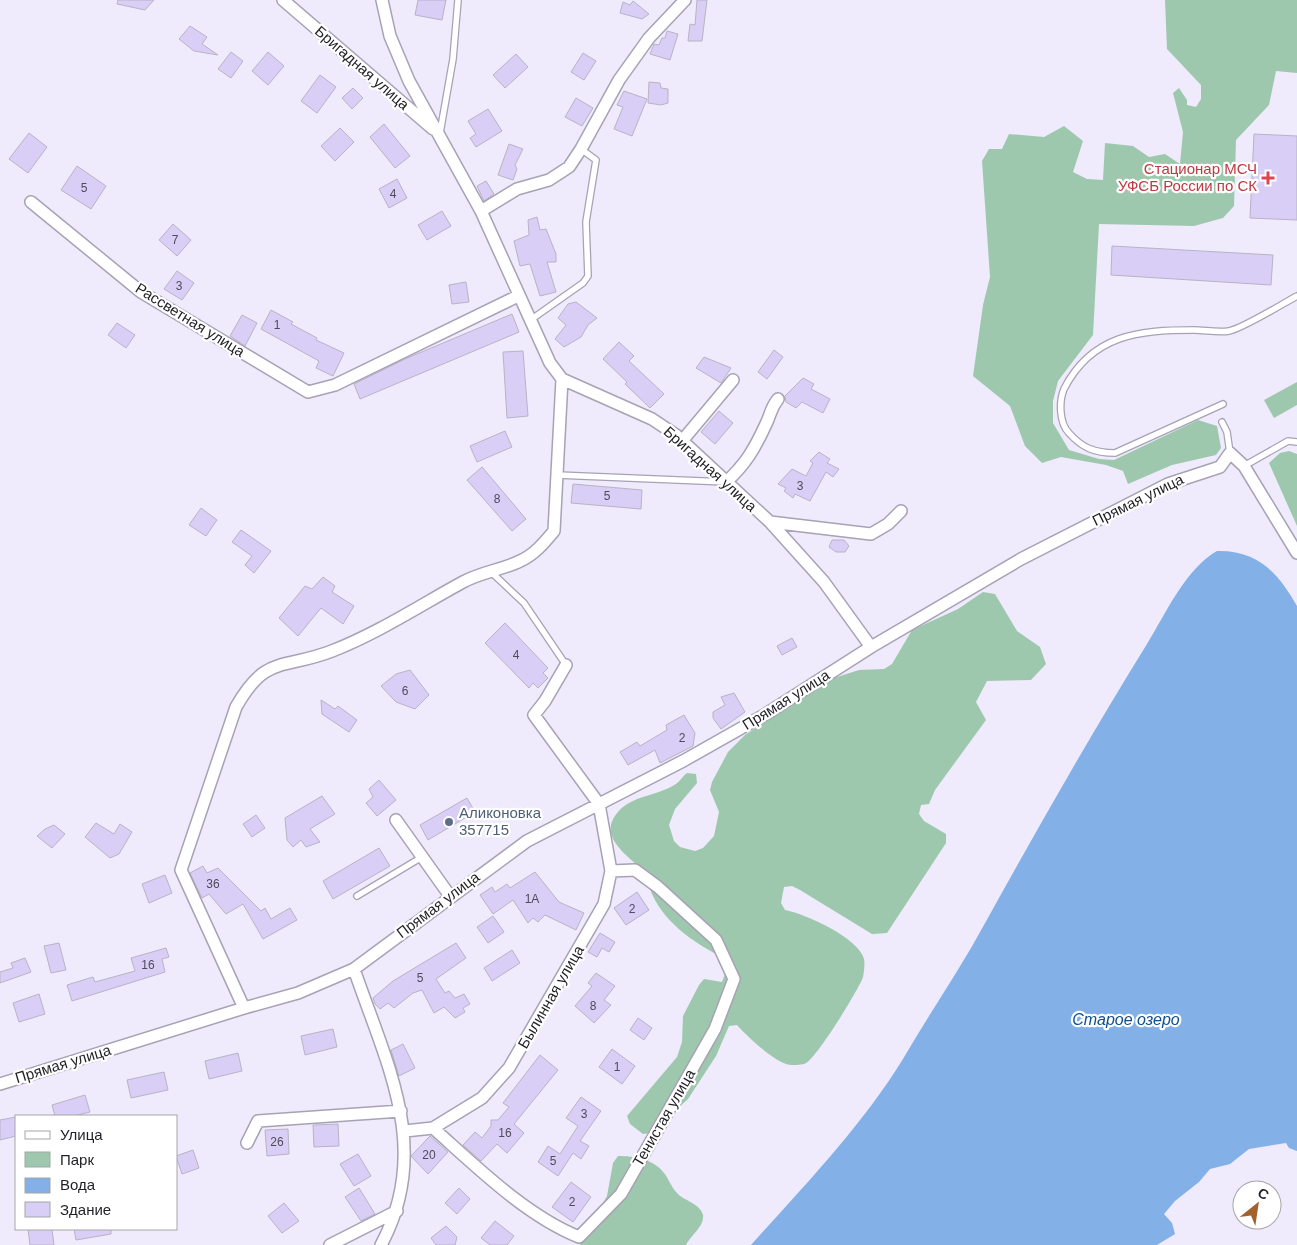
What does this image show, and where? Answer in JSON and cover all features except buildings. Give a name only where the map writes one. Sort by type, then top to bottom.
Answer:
[{"type":"street","name":"Бригадная улица","points":[[283,0],[440,135]]},
{"type":"street","name":"Бригадная улица","points":[[382,0],[390,36],[409,81],[440,135],[480,212],[550,363],[562,379],[652,419],[682,440],[770,522],[824,582],[872,647]]},
{"type":"street","points":[[480,212],[517,189],[549,180],[568,167],[581,149],[629,66],[648,38],[685,0]]},
{"type":"street","name":"Рассветная улица","points":[[31,202],[141,292],[308,392],[335,385],[518,296]]},
{"type":"street","points":[[244,1008],[182,870],[236,707],[247,687],[264,672],[284,662],[305,659],[384,628],[465,581],[520,561],[539,548],[554,531],[562,379]]},
{"type":"street","points":[[682,440],[734,380]]},
{"type":"street","points":[[726,482],[745,465],[767,422],[770,409],[778,399]]},
{"type":"street","points":[[1230,453],[1244,466],[1297,552]]},
{"type":"street","name":"Прямая улица","points":[[0,1084],[244,1008],[298,994],[354,969],[527,840],[599,804],[766,714],[872,647],[1020,559],[1168,484],[1220,467],[1230,453]]},
{"type":"street","points":[[770,522],[871,534],[888,524],[901,511]]},
{"type":"street","points":[[566,665],[545,701],[534,715],[599,804]]},
{"type":"street","name":"Былинная улица","points":[[405,1131],[433,1128],[482,1098],[509,1068],[604,904],[611,871],[599,804]]},
{"type":"street","points":[[396,820],[450,896]]},
{"type":"street","name":"Тенистая улица","points":[[564,1230],[579,1236],[621,1194],[714,1029],[734,979],[716,940],[658,887],[635,870],[611,871]]},
{"type":"street","points":[[354,969],[401,1111],[405,1131],[404,1181],[397,1211],[382,1245]]},
{"type":"street","points":[[247,1143],[258,1121],[401,1111]]},
{"type":"street","points":[[433,1128],[490,1180],[564,1230],[574,1245]]},
{"type":"street","points":[[330,1245],[397,1211]]},
{"type":"lane","points":[[440,135],[453,59],[458,0]]},
{"type":"lane","points":[[530,322],[583,283],[588,276],[586,222],[596,160],[581,149]]},
{"type":"lane","points":[[1223,404],[1115,454],[1098,453],[1080,444],[1066,430],[1061,412],[1062,393],[1071,376],[1098,350],[1122,336],[1152,330],[1230,331],[1297,296]]},
{"type":"lane","points":[[1222,422],[1227,432],[1230,453]]},
{"type":"lane","points":[[1244,466],[1288,440],[1297,442]]},
{"type":"lane","points":[[557,475],[726,482]]},
{"type":"lane","points":[[490,571],[524,603],[566,665]]},
{"type":"lane","points":[[357,896],[422,857]]},
{"type":"green space","points":[[1165,0],[1297,0],[1297,73],[1276,71],[1269,105],[1236,140],[1234,206],[1223,218],[1194,226],[1099,224],[1093,335],[1058,381],[1053,401],[1053,423],[1069,450],[1099,459],[1114,460],[1198,420],[1217,426],[1221,448],[1216,455],[1172,465],[1128,484],[1123,471],[1106,465],[1061,457],[1042,463],[1025,446],[1010,406],[973,376],[983,305],[990,277],[982,161],[989,149],[1002,149],[1009,134],[1044,137],[1064,126],[1083,141],[1073,172],[1087,179],[1103,180],[1105,143],[1133,146],[1149,157],[1165,154],[1180,164],[1183,132],[1173,93],[1179,88],[1187,100],[1187,105],[1196,107],[1201,99],[1201,85],[1167,49]]},
{"type":"green space","points":[[1297,382],[1297,405],[1274,418],[1264,400]]},
{"type":"green space","points":[[1289,451],[1297,454],[1297,526],[1269,463],[1280,453]]},
{"type":"green space","points":[[983,592],[995,594],[1017,631],[1040,647],[1046,664],[1031,680],[987,681],[976,702],[986,720],[935,790],[929,804],[921,805],[919,814],[924,821],[946,834],[946,843],[887,933],[872,934],[800,890],[792,886],[784,887],[781,903],[785,910],[805,916],[830,928],[842,935],[860,951],[864,959],[863,977],[854,996],[819,1049],[805,1064],[791,1065],[778,1060],[737,1025],[729,1026],[716,1056],[688,1099],[651,1133],[643,1134],[630,1124],[627,1116],[677,1057],[682,1042],[683,1016],[704,979],[722,982],[725,974],[724,958],[703,947],[683,933],[666,916],[653,896],[643,871],[623,852],[613,838],[611,830],[612,821],[618,812],[630,802],[669,788],[687,773],[696,774],[697,783],[675,809],[669,825],[674,841],[680,847],[695,851],[703,848],[714,836],[719,812],[710,790],[712,782],[728,752],[745,735],[834,678],[859,670],[884,669],[892,664],[912,630],[958,609]]},
{"type":"green space","points":[[618,1156],[637,1158],[655,1164],[664,1173],[677,1193],[699,1208],[703,1215],[702,1223],[686,1245],[580,1245],[607,1196],[613,1163]]},
{"type":"water","name":"Старое озеро","points":[[1217,551],[1231,552],[1255,559],[1274,574],[1297,606],[1297,1151],[1289,1148],[1286,1143],[1249,1149],[1230,1164],[1210,1169],[1199,1182],[1175,1201],[1164,1214],[1172,1223],[1175,1234],[1157,1245],[751,1245],[831,1155],[887,1084],[964,959],[1064,784],[1177,593],[1196,569]]},
{"type":"place","name":"Стационар МСЧ УФСБ России по СК","points":[[1268,178]]},
{"type":"place","name":"Аликоновка 357715","points":[[449,822]]}]
